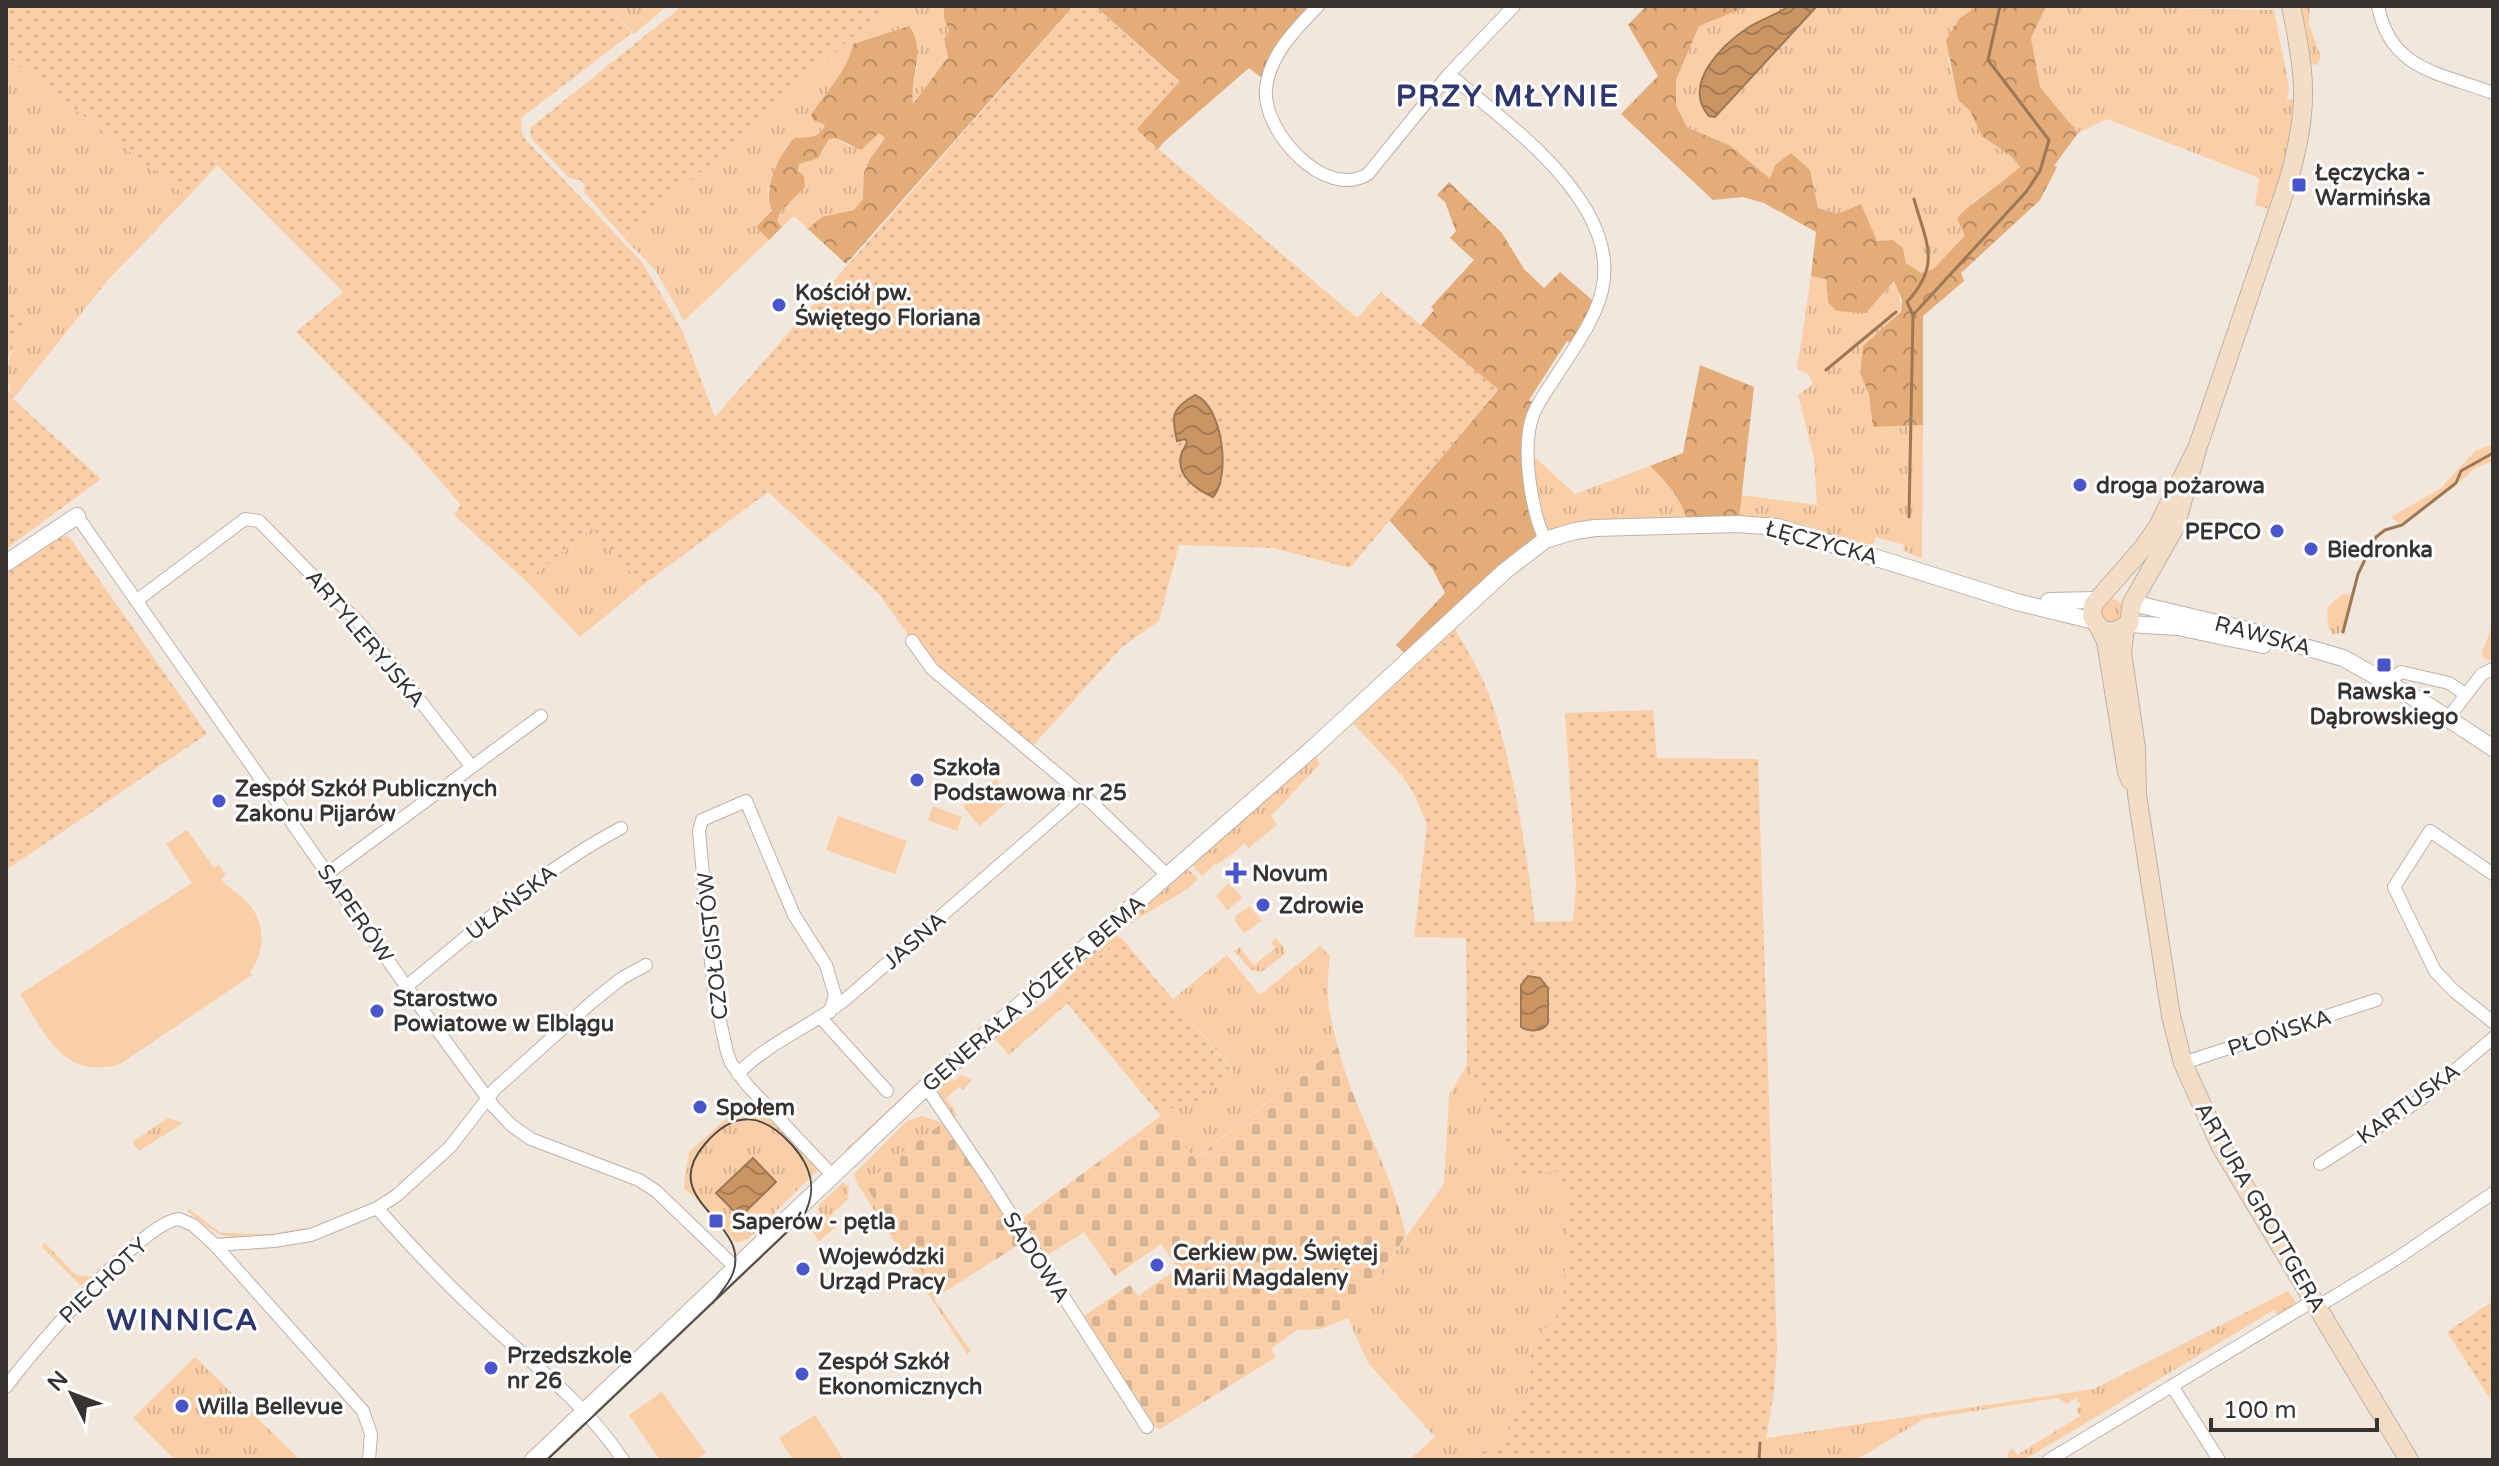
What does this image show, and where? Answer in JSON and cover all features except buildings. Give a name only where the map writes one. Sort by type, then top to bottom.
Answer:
[{"type":"main road","points":[[2198,446],[2157,528],[2099,596],[2092,610],[2097,625],[2113,632],[2127,626],[2132,603],[2171,537],[2198,446],[2251,298],[2301,134],[2304,81],[2291,6]]},
{"type":"main road","points":[[2099,596],[2116,593],[2132,603]]},
{"type":"main road","name":"ARTURA GROTTGERA","points":[[2097,625],[2106,641],[2127,772],[2137,795]]},
{"type":"main road","name":"ARTURA GROTTGERA","points":[[2127,626],[2122,652],[2136,748],[2137,795],[2171,1016],[2183,1063],[2220,1145],[2409,1460]]},
{"type":"street","points":[[1318,6],[1277,56],[1265,91],[1276,131],[1298,155],[1326,176],[1348,181],[1368,174],[1449,74],[1514,6]]},
{"type":"street","points":[[2378,6],[2388,38],[2407,59],[2493,93]]},
{"type":"street","points":[[1449,74],[1523,138],[1567,183],[1590,217],[1601,252],[1604,282],[1596,314],[1537,406],[1530,426],[1528,466],[1545,540]]},
{"type":"street","points":[[6,563],[77,516]]},
{"type":"street","name":"SAPERÓW","points":[[77,516],[486,1098],[511,1125],[531,1139],[639,1180],[656,1191],[736,1268]]},
{"type":"street","name":"ARTYLERYJSKA","points":[[136,601],[245,519],[256,519],[346,608],[471,766]]},
{"type":"street","name":"ŁĘCZYCKA","points":[[1545,540],[1595,528],[1759,524],[1813,537],[2097,625]]},
{"type":"street","name":"GENERAŁA JÓZEFA BEMA","points":[[533,1460],[926,1087],[1347,718],[1505,571],[1545,540]]},
{"type":"street","name":"ŁĘCZYCKA","points":[[2000,595],[2063,602],[2099,596]]},
{"type":"street","name":"RAWSKA","points":[[2132,603],[2243,629],[2356,664],[2493,748]]},
{"type":"street","name":"RAWSKA","points":[[2127,626],[2157,624],[2227,637],[2316,660],[2386,684]]},
{"type":"street","points":[[912,641],[932,669],[1081,794],[1167,875]]},
{"type":"street","points":[[2448,718],[2482,674],[2493,669]]},
{"type":"street","points":[[2386,684],[2401,672],[2449,683],[2465,694]]},
{"type":"street","points":[[328,873],[541,716]]},
{"type":"street","name":"JASNA","points":[[738,1074],[753,1058],[825,1015],[1081,794]]},
{"type":"street","name":"CZOŁGISTÓW","points":[[825,1015],[835,995],[826,965],[794,915],[746,801],[702,820],[699,831],[717,1014],[727,1052],[738,1074],[833,1176]]},
{"type":"street","name":"UŁAŃSKA","points":[[407,986],[536,881],[586,846],[621,828]]},
{"type":"street","points":[[2493,874],[2430,831],[2395,883],[2394,891],[2435,971],[2454,991],[2493,1022]]},
{"type":"street","points":[[215,1245],[304,1237],[377,1208],[412,1184],[430,1167],[476,1115],[486,1098],[592,1002],[622,978],[646,965]]},
{"type":"street","name":"PŁOŃSKA","points":[[2183,1063],[2376,1000]]},
{"type":"street","points":[[825,1015],[887,1091]]},
{"type":"street","name":"KARTUSKA","points":[[2320,1164],[2420,1100],[2493,1038]]},
{"type":"street","name":"SADOWA","points":[[926,1087],[1147,1427]]},
{"type":"street","points":[[2049,1460],[2396,1259],[2493,1193]]},
{"type":"street","points":[[377,1208],[435,1274],[598,1424],[623,1460]]},
{"type":"street","name":"PIECHOTY","points":[[6,1387],[81,1298],[164,1223],[174,1218],[188,1222],[215,1245],[363,1411],[371,1434],[369,1460]]},
{"type":"street","points":[[2172,1386],[2219,1460]]},
{"type":"green space","points":[[6,6],[605,6],[632,33],[521,118],[522,133],[642,262],[682,330],[715,417],[1074,6],[1095,6],[1179,82],[1136,130],[1357,318],[1381,292],[1498,389],[1350,568],[1273,548],[1179,545],[1159,621],[1122,647],[1029,750],[932,669],[879,594],[768,492],[642,586],[592,528],[526,581],[454,515],[461,505],[413,450],[296,332],[343,292],[217,165],[188,197],[6,56]]},
{"type":"green space","points":[[605,6],[667,6],[634,34]]},
{"type":"green space","points":[[682,6],[886,6],[624,238],[583,191],[585,185],[580,180],[569,178],[531,138],[530,128]]},
{"type":"green space","points":[[886,6],[944,6],[949,31],[944,39],[948,57],[912,105],[917,66],[909,26],[853,44],[846,65],[813,120],[825,125],[822,130],[812,136],[794,138],[784,149],[767,192],[772,209],[756,226],[769,240],[684,321],[656,271],[624,238]]},
{"type":"green space","points":[[944,6],[1068,6],[1071,9],[846,264],[808,229],[822,217],[854,210],[863,199],[864,173],[885,138],[879,133],[861,150],[836,138],[829,139],[818,158],[799,164],[798,171],[804,176],[805,187],[781,211],[777,221],[782,227],[769,240],[756,227],[772,210],[769,193],[778,163],[794,138],[812,136],[822,130],[825,125],[813,120],[811,115],[841,73],[853,44],[909,26],[917,45],[913,104],[948,57],[944,39],[949,31]]},
{"type":"green space","points":[[1095,6],[1318,6],[1304,21],[1267,82],[1249,68],[1158,149],[1136,129],[1179,81]]},
{"type":"green space","points":[[1646,6],[1749,6],[1699,26],[1676,80],[1676,105],[1687,127],[1731,146],[1770,179],[1775,165],[1791,153],[1810,170],[1818,208],[1837,214],[1861,204],[1877,241],[1893,240],[1903,248],[1906,263],[1921,273],[1933,269],[1965,236],[1957,218],[2020,167],[2012,157],[1982,136],[1970,111],[1958,100],[1946,40],[1960,18],[1978,6],[2046,6],[2031,38],[2040,87],[2078,133],[2054,166],[2057,167],[2040,200],[1961,273],[1964,281],[1923,316],[1923,425],[1873,427],[1869,394],[1860,373],[1863,346],[1901,312],[1902,300],[1894,281],[1866,313],[1836,311],[1828,302],[1826,279],[1811,276],[1816,232],[1764,203],[1743,197],[1713,200],[1621,114],[1658,76],[1628,25]]},
{"type":"green space","points":[[1749,6],[1978,6],[1948,58],[1958,100],[1970,111],[1982,136],[2012,157],[2020,167],[2002,184],[1973,201],[1962,228],[1966,236],[1933,269],[1921,273],[1906,263],[1903,248],[1893,240],[1877,241],[1837,214],[1818,208],[1814,192],[1791,153],[1775,165],[1771,180],[1731,146],[1687,127],[1676,105],[1676,80],[1699,26]]},
{"type":"green space","points":[[2046,6],[2274,10],[2289,87],[2287,100],[2298,98],[2297,119],[2272,210],[2255,205],[2259,178],[2107,119],[2078,133],[2040,87],[2031,38]]},
{"type":"green space","points":[[2296,6],[2310,6],[2309,24],[2321,57],[2317,65],[2307,59]]},
{"type":"green space","points":[[6,56],[188,197],[108,280],[13,399],[8,367],[13,349],[28,320],[6,302]]},
{"type":"green space","points":[[878,132],[885,138],[870,159],[863,199],[854,210],[808,229],[794,216],[782,227],[777,221],[799,163],[823,152],[828,139],[836,138],[851,147]]},
{"type":"green space","points":[[1449,182],[1502,233],[1524,269],[1544,288],[1560,272],[1599,306],[1576,346],[1567,341],[1529,400],[1537,406],[1529,433],[1543,534],[1408,657],[1396,645],[1445,593],[1432,568],[1389,520],[1498,390],[1421,325],[1434,310],[1431,307],[1474,260],[1450,238],[1456,231],[1445,202],[1437,195]]},
{"type":"green space","points":[[1811,276],[1826,279],[1828,302],[1866,313],[1894,281],[1899,294],[1899,313],[1890,326],[1863,346],[1860,372],[1869,394],[1874,427],[1923,425],[1922,559],[1903,550],[1904,545],[1876,537],[1873,545],[1846,541],[1806,525],[1739,519],[1741,495],[1817,505],[1814,459],[1798,395],[1813,384],[1808,374],[1797,369]]},
{"type":"green space","points":[[6,302],[28,320],[9,355],[6,374]]},
{"type":"green space","points":[[1700,365],[1754,387],[1739,519],[1687,521],[1677,498],[1650,466],[1683,453]]},
{"type":"green space","points":[[6,383],[13,399],[101,479],[6,549]]},
{"type":"green space","points":[[2493,444],[2493,461],[2475,468],[2454,487],[2399,524],[2391,517],[2441,488],[2475,451]]},
{"type":"green space","points":[[1528,451],[1575,494],[1650,466],[1677,498],[1687,521],[1543,534]]},
{"type":"green space","points":[[592,528],[642,586],[580,637],[526,581]]},
{"type":"green space","points":[[56,538],[70,538],[207,734],[6,870],[6,573]]},
{"type":"green space","points":[[2343,594],[2353,595],[2343,632],[2333,635],[2328,627],[2327,607]]},
{"type":"green space","points":[[2112,599],[2121,602],[2124,611],[2121,620],[2112,623],[2103,620],[2100,611],[2103,602]]},
{"type":"green space","points":[[2493,623],[2493,661],[2484,659],[2482,653]]},
{"type":"green space","points":[[1453,626],[1484,683],[1500,730],[1519,812],[1535,922],[1573,921],[1576,883],[1565,713],[1653,710],[1657,758],[1758,759],[1777,1348],[1766,1440],[1753,1440],[1752,1460],[1471,1460],[1505,1437],[1528,1392],[1531,1345],[1562,1309],[1568,1239],[1566,1196],[1557,1171],[1521,1179],[1467,1065],[1466,938],[1414,937],[1427,824],[1404,778],[1350,720]]},
{"type":"green space","points":[[1316,756],[1320,764],[1271,816],[1277,825],[1245,851],[1248,847],[1244,843],[1202,876],[1192,865]]},
{"type":"green space","points":[[996,779],[1012,798],[979,826],[963,806]]},
{"type":"green space","points":[[933,806],[962,817],[957,831],[928,820]]},
{"type":"green space","points":[[838,816],[907,841],[895,874],[826,850]]},
{"type":"green space","points":[[187,830],[214,868],[219,865],[226,875],[221,879],[245,900],[257,917],[261,945],[250,972],[252,975],[120,1064],[84,1066],[70,1060],[48,1038],[20,994],[192,883],[166,844]]},
{"type":"green space","points":[[1187,868],[1198,879],[1189,888],[1127,925],[1125,923]]},
{"type":"green space","points":[[1229,882],[1242,898],[1227,910],[1216,896]]},
{"type":"green space","points":[[1249,906],[1262,921],[1244,933],[1235,921],[1236,916]]},
{"type":"green space","points":[[1113,935],[1121,937],[1058,992],[1068,1003],[1009,1055],[995,1039],[1052,996],[1083,961]]},
{"type":"green space","points":[[1121,937],[1234,1073],[1189,1106],[1184,1100],[1161,1116],[1058,992]]},
{"type":"green space","points":[[1276,938],[1285,954],[1261,972],[1251,970],[1234,951],[1239,947],[1254,965],[1275,948],[1271,942]]},
{"type":"green space","points":[[1320,946],[1330,956],[1328,1002],[1338,1047],[1194,1159],[1161,1116],[1184,1100],[1189,1106],[1234,1072],[1173,999],[1227,955],[1260,995]]},
{"type":"green space","points":[[1338,1047],[1353,1095],[1392,1187],[1406,1236],[1348,1318],[1321,1329],[1297,1330],[1271,1349],[1276,1357],[1160,1429],[1153,1426],[1082,1317],[1130,1285],[1138,1296],[1178,1268],[1161,1244],[1115,1276],[1084,1232],[1045,1257],[1021,1219],[1161,1116],[1195,1159]]},
{"type":"green space","points":[[1467,1065],[1521,1178],[1557,1171],[1566,1196],[1568,1239],[1562,1309],[1531,1345],[1528,1392],[1505,1437],[1471,1460],[1409,1460],[1435,1437],[1368,1363],[1348,1318],[1444,1184],[1449,1095]]},
{"type":"green space","points":[[933,1068],[934,1073],[848,1153],[846,1149]]},
{"type":"green space","points":[[961,1075],[972,1080],[963,1090],[959,1087],[946,1098],[957,1114],[953,1117],[938,1093],[951,1077],[954,1081]]},
{"type":"green space","points":[[739,1107],[774,1122],[819,1169],[748,1239],[736,1243],[716,1218],[713,1219],[684,1189],[684,1185],[689,1152]]},
{"type":"green space","points":[[922,1116],[943,1123],[898,1155],[938,1296],[934,1299],[971,1351],[967,1354],[858,1185],[854,1174],[907,1121]]},
{"type":"green space","points":[[168,1118],[183,1123],[139,1151],[132,1142]]},
{"type":"green space","points":[[943,1123],[1023,1242],[938,1296],[865,1185],[898,1155]]},
{"type":"green space","points":[[843,1182],[849,1187],[848,1199],[829,1217],[837,1226],[819,1241],[808,1225],[818,1214],[819,1205]]},
{"type":"green space","points":[[189,1209],[221,1233],[273,1234],[305,1230],[261,1237],[237,1238],[218,1233],[206,1226],[187,1211]]},
{"type":"green space","points":[[44,1242],[76,1275],[94,1277],[80,1285],[42,1247]]},
{"type":"green space","points":[[2288,1291],[2297,1304],[2278,1316],[2274,1310],[2024,1460],[2008,1460],[2007,1455],[2012,1448],[2017,1455],[2080,1416],[2076,1409],[2081,1406],[2076,1398],[2067,1404],[2058,1398],[1924,1419],[1856,1460],[1752,1460],[1753,1440],[2094,1389]]},
{"type":"green space","points":[[2493,1301],[2493,1403],[2447,1332]]},
{"type":"green space","points":[[195,1357],[300,1460],[175,1460],[133,1418]]},
{"type":"green space","points":[[662,1392],[706,1453],[696,1460],[660,1460],[629,1415]]},
{"type":"green space","points":[[815,1415],[844,1460],[793,1460],[779,1438]]},
{"type":"water","points":[[1789,6],[1817,6],[1715,117],[1709,116],[1702,104],[1700,91],[1702,78],[1709,66],[1739,34]]},
{"type":"water","points":[[1195,395],[1205,402],[1212,413],[1221,443],[1222,474],[1213,497],[1189,481],[1180,463],[1187,442],[1185,439],[1177,441],[1175,413]]},
{"type":"water","points":[[1528,976],[1540,978],[1548,988],[1548,1023],[1536,1030],[1521,1027],[1521,985]]},
{"type":"water","points":[[753,1158],[776,1182],[740,1217],[716,1193]]},
{"type":"waterway","points":[[1909,517],[1913,315],[2026,192],[2040,171],[2049,140],[1988,60],[2000,6]]},
{"type":"waterway","points":[[1913,315],[1907,302],[1925,276],[1928,264],[1926,241],[1914,199]]},
{"type":"waterway","points":[[1826,370],[1896,312]]},
{"type":"waterway","points":[[2343,632],[2358,574],[2376,537],[2385,530],[2402,525],[2456,483],[2461,471],[2493,453]]},
{"type":"waterway","points":[[1759,1460],[1760,1443]]},
{"type":"tram line","points":[[547,1460],[803,1217],[811,1188],[808,1170],[792,1145],[760,1121],[738,1120],[727,1125],[705,1144],[693,1164],[691,1181],[697,1196],[730,1239],[735,1255],[733,1273],[727,1285],[724,1288],[716,1299],[713,1303]]},
{"type":"place","name":"Łęczycka - Warmińska","points":[[2299,185]]},
{"type":"place","name":"Kościół pw. Świętego Floriana","points":[[779,305]]},
{"type":"place","name":"droga pożarowa","points":[[2080,485]]},
{"type":"place","name":"PEPCO","points":[[2277,531]]},
{"type":"place","name":"Biedronka","points":[[2311,549]]},
{"type":"place","name":"Rawska - Dąbrowskiego","points":[[2384,665]]},
{"type":"place","name":"Szkoła Podstawowa nr 25","points":[[917,780]]},
{"type":"place","name":"Zespół Szkół Publicznych Zakonu Pijarów","points":[[219,801]]},
{"type":"place","name":"Novum","points":[[1236,873]]},
{"type":"place","name":"Zdrowie","points":[[1263,905]]},
{"type":"place","name":"Starostwo Powiatowe w Elblągu","points":[[377,1011]]},
{"type":"place","name":"Społem","points":[[700,1107]]},
{"type":"place","name":"Saperów - pętla","points":[[716,1221]]},
{"type":"place","name":"Cerkiew pw. Świętej Marii Magdaleny","points":[[1157,1265]]},
{"type":"place","name":"Wojewódzki Urząd Pracy","points":[[803,1269]]},
{"type":"place","name":"Przedszkole nr 26","points":[[491,1368]]},
{"type":"place","name":"Zespół Szkół Ekonomicznych","points":[[802,1374]]},
{"type":"place","name":"Willa Bellevue","points":[[182,1406]]},
{"type":"district","name":"PRZY MŁYNIE","points":[[1508,96]]},
{"type":"district","name":"WINNICA","points":[[183,1320]]}]
